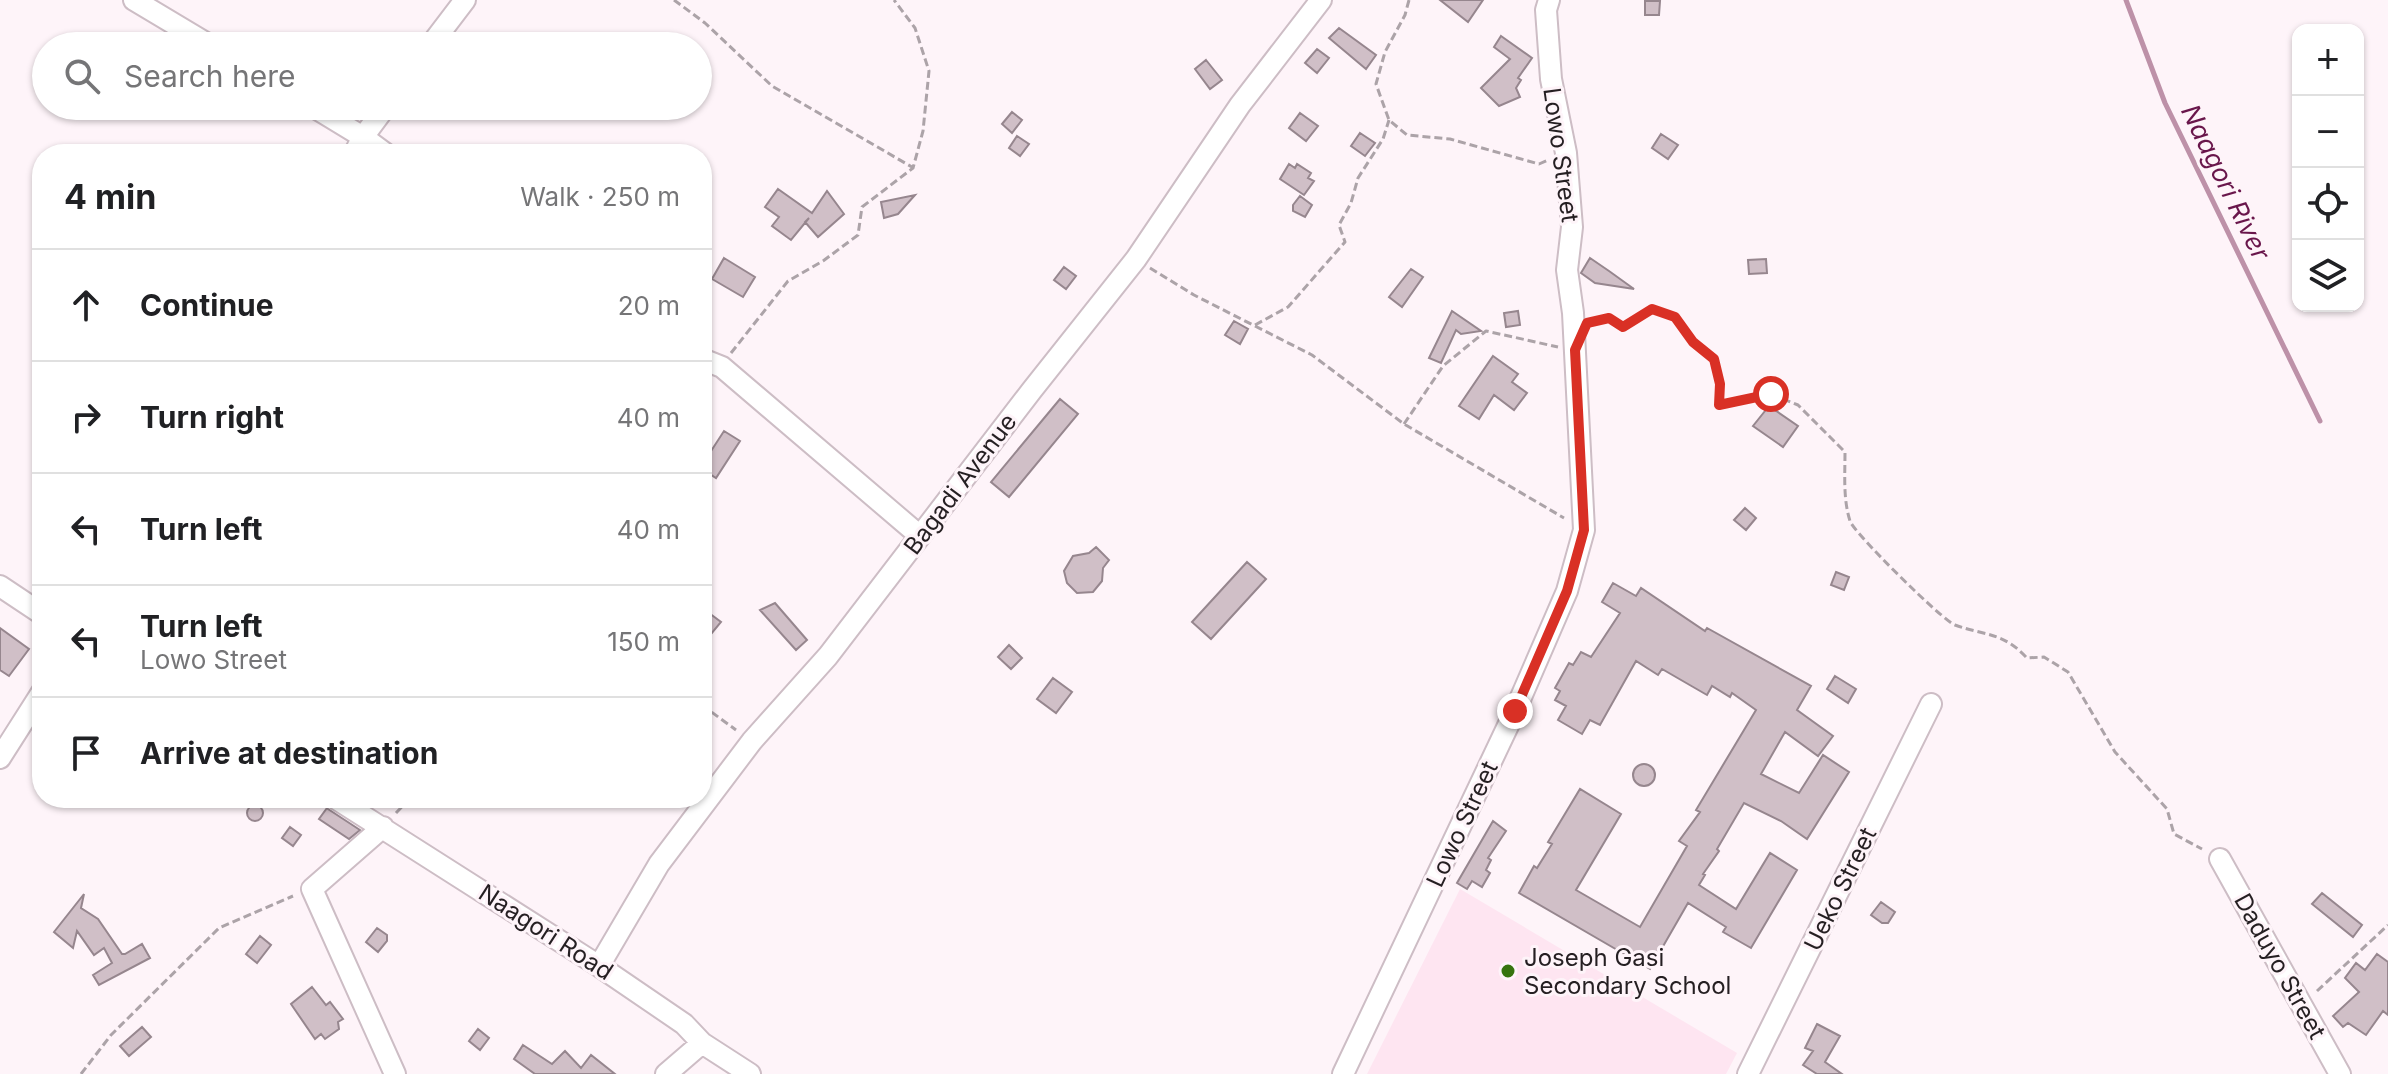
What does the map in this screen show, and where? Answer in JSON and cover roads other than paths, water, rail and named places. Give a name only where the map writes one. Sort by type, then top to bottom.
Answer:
[{"type":"street","points":[[134,0],[188,32]]},
{"type":"street","points":[[441,32],[465,0]]},
{"type":"street","name":"Bagadi Avenue","points":[[712,794],[752,741],[828,656],[1136,259],[1240,105],[1321,0]]},
{"type":"street","name":"Lowo Street","points":[[1343,1074],[1515,711],[1567,591],[1584,530],[1575,350],[1567,270],[1572,227],[1566,153],[1551,79],[1546,10],[1549,0]]},
{"type":"street","points":[[329,120],[358,144]]},
{"type":"street","points":[[360,144],[376,120]]},
{"type":"street","points":[[712,363],[722,367],[920,536]]},
{"type":"street","points":[[0,586],[32,607]]},
{"type":"street","name":"Ueko Street","points":[[1748,1074],[1931,704]]},
{"type":"street","points":[[0,758],[32,708]]},
{"type":"street","name":"Naagori Road","points":[[352,808],[599,966],[684,1024],[702,1043],[750,1074]]},
{"type":"street","name":"Bagadi Avenue","points":[[599,966],[659,864],[701,808]]},
{"type":"street","points":[[383,827],[312,889],[395,1074]]},
{"type":"street","name":"Daduyo Street","points":[[2220,859],[2340,1074]]},
{"type":"street","points":[[666,1074],[702,1043]]},
{"type":"waterway","name":"Naagori River","points":[[2126,0],[2165,103],[2320,421]]},
{"type":"place","name":"Joseph Gasi Secondary School","points":[[1508,971]]}]
